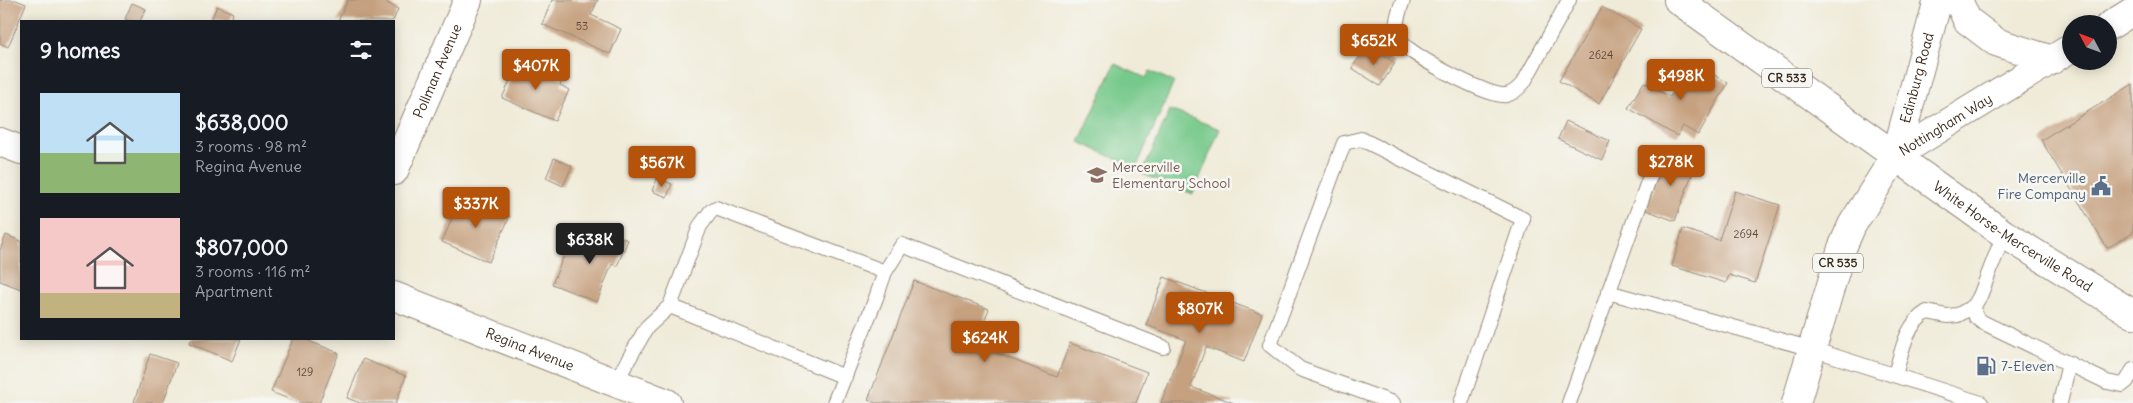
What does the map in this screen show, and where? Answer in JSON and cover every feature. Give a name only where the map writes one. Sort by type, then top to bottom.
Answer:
[{"type":"main road","name":"Pollman Avenue","points":[[395,169],[468,0]]},
{"type":"main road","name":"Edinburg Road","points":[[1896,155],[1938,0]]},
{"type":"main road","points":[[1958,0],[1967,20],[1996,42],[2062,54]]},
{"type":"main road","name":"CR 533","points":[[1681,1],[1896,155]]},
{"type":"main road","points":[[2118,20],[2133,11]]},
{"type":"main road","name":"Nottingham Way","points":[[1796,403],[1842,248],[1852,224],[1896,155],[2062,54]]},
{"type":"main road","points":[[0,142],[20,150]]},
{"type":"main road","name":"White Horse-Mercerville Road","points":[[1896,155],[2004,234],[2133,314]]},
{"type":"main road","name":"Regina Avenue","points":[[395,296],[667,403]]},
{"type":"lane","points":[[1403,0],[1396,30],[1399,41],[1422,58],[1480,90],[1492,95],[1505,96],[1513,92],[1524,82],[1569,0]]},
{"type":"lane","points":[[1393,403],[1300,369],[1270,345],[1344,143],[1361,139],[1524,219],[1461,403]]},
{"type":"lane","points":[[1569,403],[1655,162]]},
{"type":"lane","points":[[615,383],[647,327],[670,306],[700,226],[710,211],[716,208],[884,272]]},
{"type":"lane","points":[[1895,375],[1911,326],[1918,317],[1927,312],[1947,316],[1958,315],[1974,306],[1980,296],[2004,234]]},
{"type":"lane","points":[[834,403],[876,298],[884,272],[902,244],[1163,347]]},
{"type":"lane","points":[[1608,292],[1812,349],[1981,403]]},
{"type":"lane","points":[[670,306],[845,377]]},
{"type":"lane","points":[[1974,306],[1976,317],[1982,322],[2116,384],[2122,384],[2126,381],[2133,370]]},
{"type":"lane","points":[[2060,403],[2070,363]]},
{"type":"green space","points":[[1115,64],[1146,78],[1150,71],[1174,82],[1136,168],[1079,142]]},
{"type":"green space","points":[[1170,110],[1220,129],[1193,194],[1142,174]]},
{"type":"building","points":[[0,0],[16,0],[26,4],[8,47],[0,43]]},
{"type":"building","points":[[348,0],[389,0],[387,3],[398,9],[393,20],[338,20]]},
{"type":"building","points":[[552,0],[598,0],[591,15],[621,29],[610,54],[542,24]]},
{"type":"building","points":[[132,3],[146,9],[140,20],[125,19]]},
{"type":"building","points":[[217,6],[233,13],[230,20],[211,20]]},
{"type":"building","points":[[1602,7],[1641,29],[1599,104],[1559,81]]},
{"type":"building","points":[[1367,45],[1395,63],[1380,86],[1352,68]]},
{"type":"building","points":[[520,60],[563,79],[560,85],[569,90],[555,121],[502,98]]},
{"type":"building","points":[[1691,61],[1728,83],[1698,135],[1683,126],[1677,136],[1628,108],[1644,82],[1670,97]]},
{"type":"building","name":"Mercerville Fire Company","points":[[2133,84],[2133,233],[2107,248],[2041,140]]},
{"type":"building","points":[[1566,121],[1610,141],[1602,160],[1558,139]]},
{"type":"building","points":[[1667,152],[1696,163],[1675,221],[1646,210]]},
{"type":"building","points":[[554,158],[572,166],[563,186],[546,178]]},
{"type":"building","points":[[657,178],[672,184],[667,197],[652,191]]},
{"type":"building","points":[[1735,191],[1780,205],[1755,283],[1729,275],[1726,283],[1672,266],[1683,229],[1719,240]]},
{"type":"building","points":[[462,195],[510,216],[489,262],[442,242]]},
{"type":"building","points":[[601,229],[628,240],[617,266],[612,264],[597,302],[552,284],[570,241],[593,250]]},
{"type":"building","points":[[6,235],[20,241],[20,289],[0,281],[0,250]]},
{"type":"building","points":[[1164,277],[1262,314],[1244,362],[1206,347],[1191,387],[1234,403],[1161,403],[1186,340],[1146,325]]},
{"type":"building","points":[[914,281],[989,309],[975,345],[1057,377],[1070,343],[1147,372],[1136,403],[876,403],[868,400]]},
{"type":"building","points":[[190,340],[241,340],[232,361],[189,343]]},
{"type":"building","points":[[293,340],[306,340],[339,353],[319,403],[299,403],[271,392]]},
{"type":"building","points":[[150,354],[177,363],[163,403],[137,403],[134,402]]},
{"type":"building","points":[[363,359],[406,376],[396,403],[360,403],[347,398]]},
{"type":"place","name":"Mercerville Elementary School","points":[[1097,175]]},
{"type":"place","name":"Mercerville Fire Company","points":[[2101,186]]},
{"type":"place","name":"7-Eleven","points":[[1986,366]]}]
